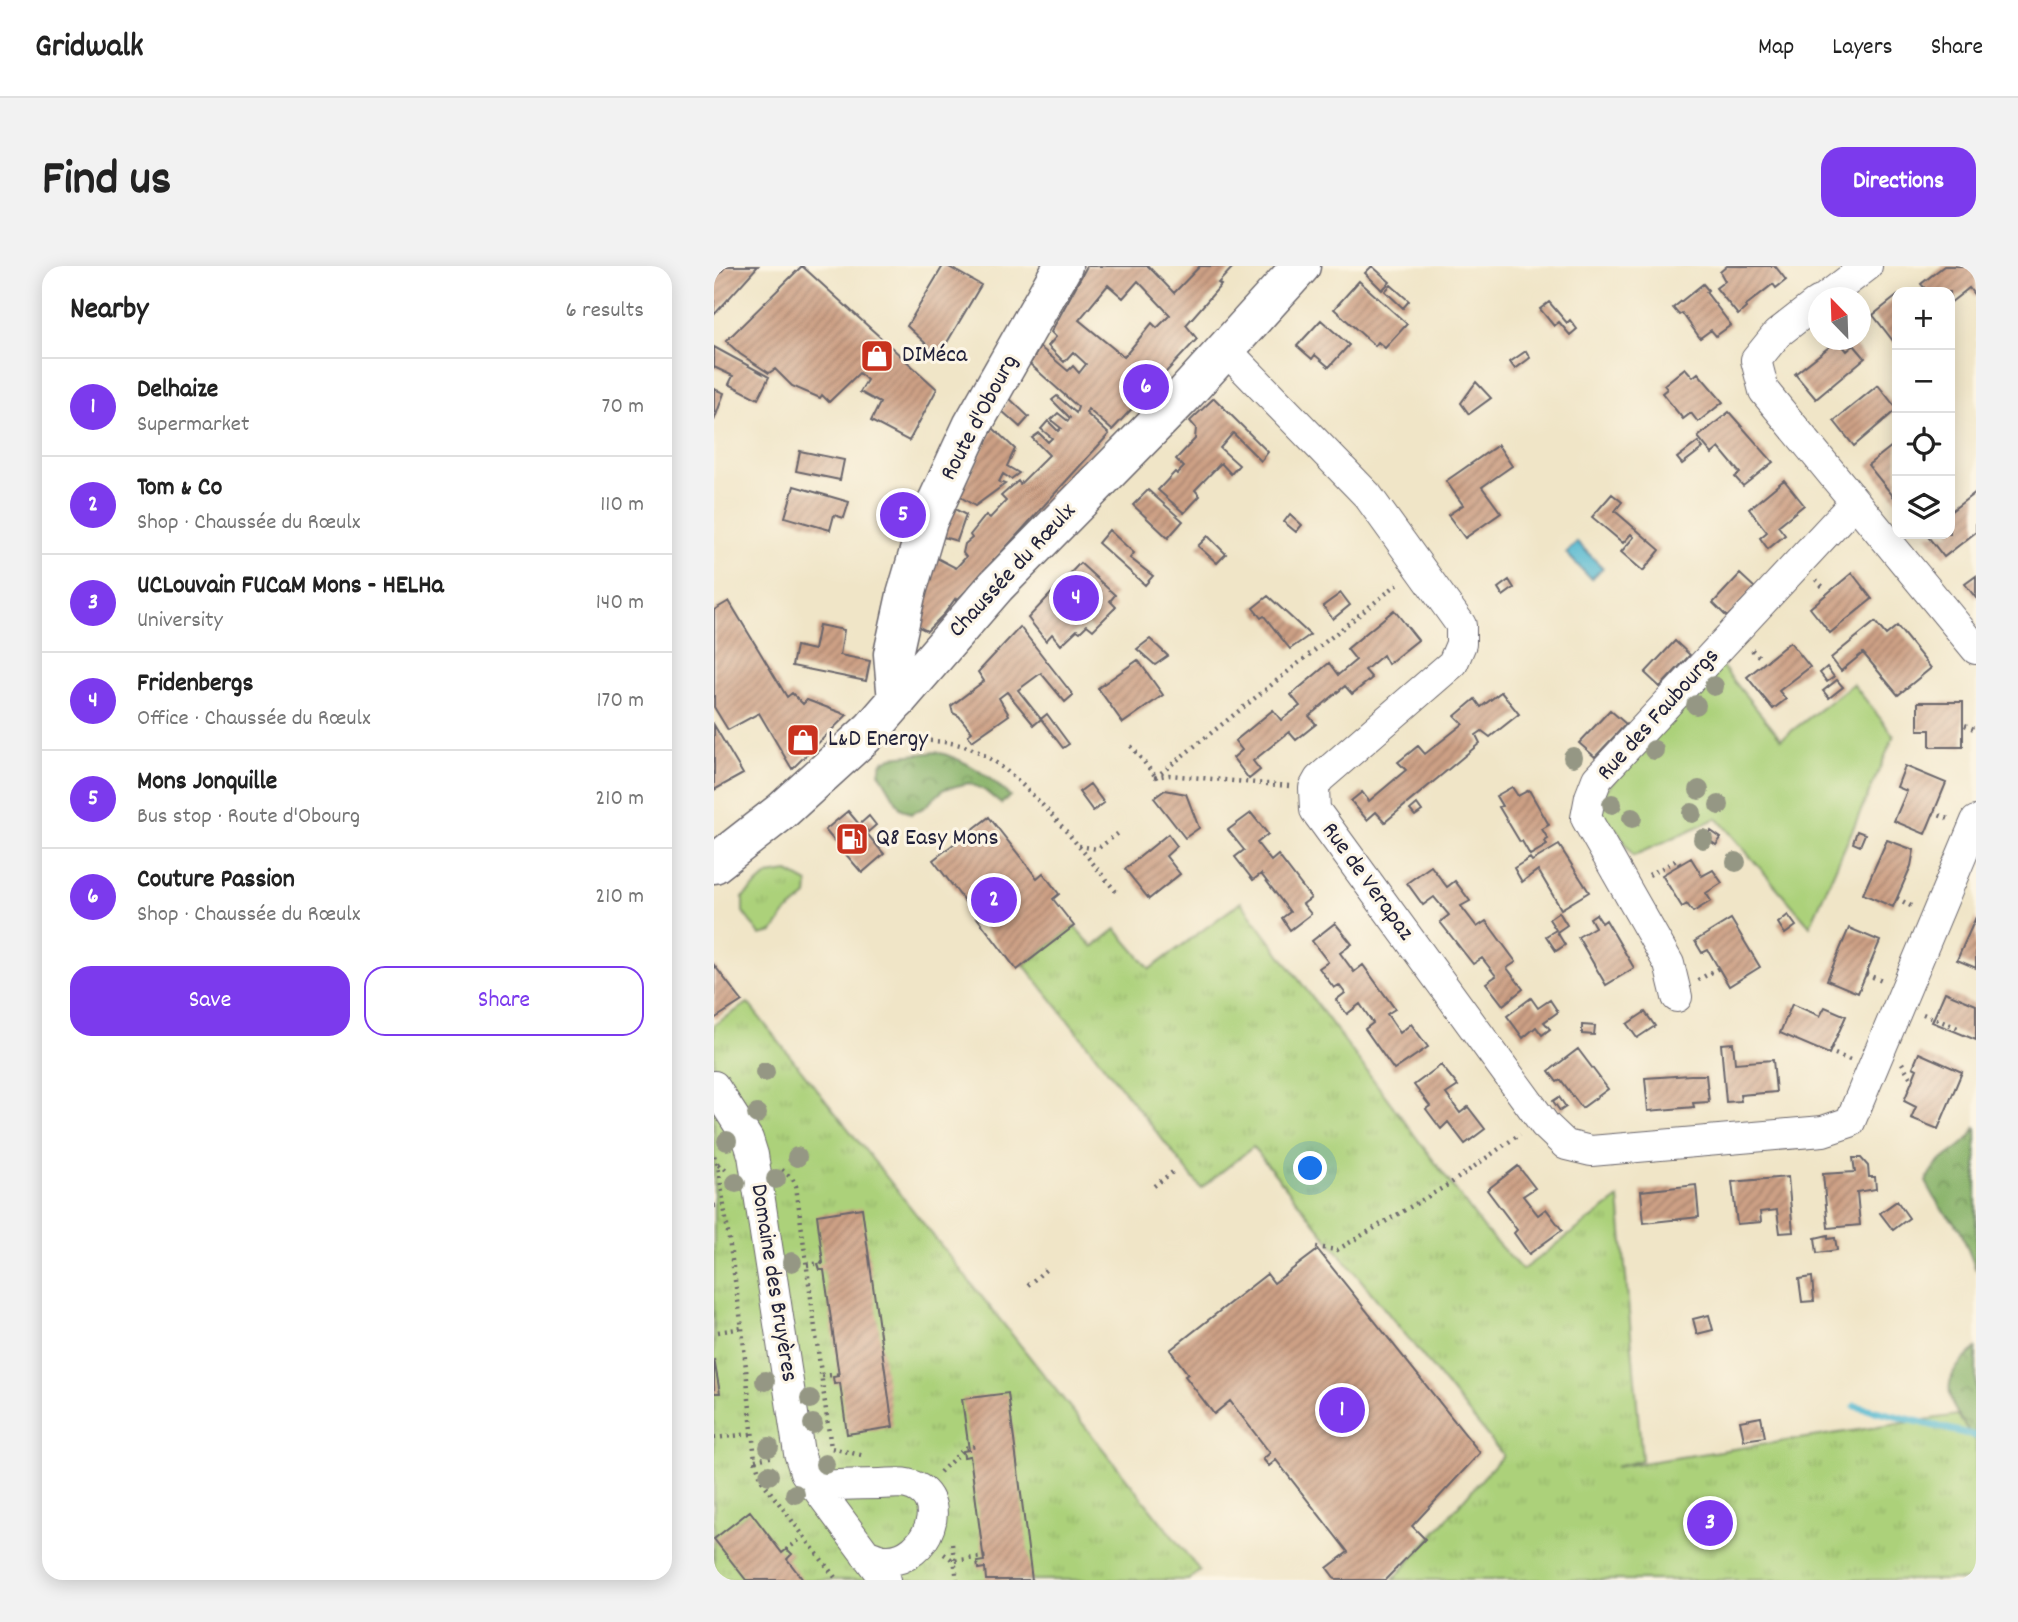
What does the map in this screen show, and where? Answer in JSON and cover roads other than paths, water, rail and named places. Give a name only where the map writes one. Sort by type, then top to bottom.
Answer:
[{"type":"main road","name":"Route d'Obourg","points":[[897,701],[893,654],[906,595],[928,521],[972,426],[1063,266]]},
{"type":"main road","name":"Chaussée du Rœulx","points":[[714,864],[782,811],[872,729],[996,586],[1182,396],[1301,266]]},
{"type":"street","points":[[1839,287],[1867,266]]},
{"type":"street","points":[[1808,310],[1777,334],[1756,360],[1764,391],[1976,649]]},
{"type":"street","name":"Rue de Verapaz","points":[[1225,349],[1368,496],[1461,625],[1461,644],[1453,663],[1319,779],[1314,788],[1315,810],[1541,1119],[1566,1145],[1591,1151],[1823,1131],[1850,1122],[1976,821]]},
{"type":"street","name":"Rue des Faubourgs","points":[[1677,996],[1669,964],[1586,818],[1590,797],[1597,779],[1855,502]]},
{"type":"street","name":"Domaine des Bruyères","points":[[714,1086],[748,1139],[799,1453],[805,1472],[885,1580]]},
{"type":"street","points":[[814,1486],[906,1483],[921,1489],[933,1516],[930,1532],[937,1539],[897,1559],[883,1560],[865,1554]]},
{"type":"water","points":[[1577,542],[1603,568],[1591,579],[1566,553]]},
{"type":"waterway","points":[[1855,1406],[1976,1436]]},
{"type":"place","name":"DIMéca","points":[[877,356]]},
{"type":"place","name":"Couture Passion","points":[[1146,387]]},
{"type":"place","name":"Mons Jonquille","points":[[903,515]]},
{"type":"place","name":"Fridenbergs","points":[[1076,598]]},
{"type":"place","name":"L&D Energy","points":[[803,740]]},
{"type":"place","name":"Q8 Easy Mons","points":[[852,839]]},
{"type":"place","name":"Tom & Co","points":[[994,900]]},
{"type":"place","name":"Delhaize","points":[[1342,1410]]},
{"type":"place","name":"UCLouvain FUCaM Mons - HELHa","points":[[1710,1523]]}]
